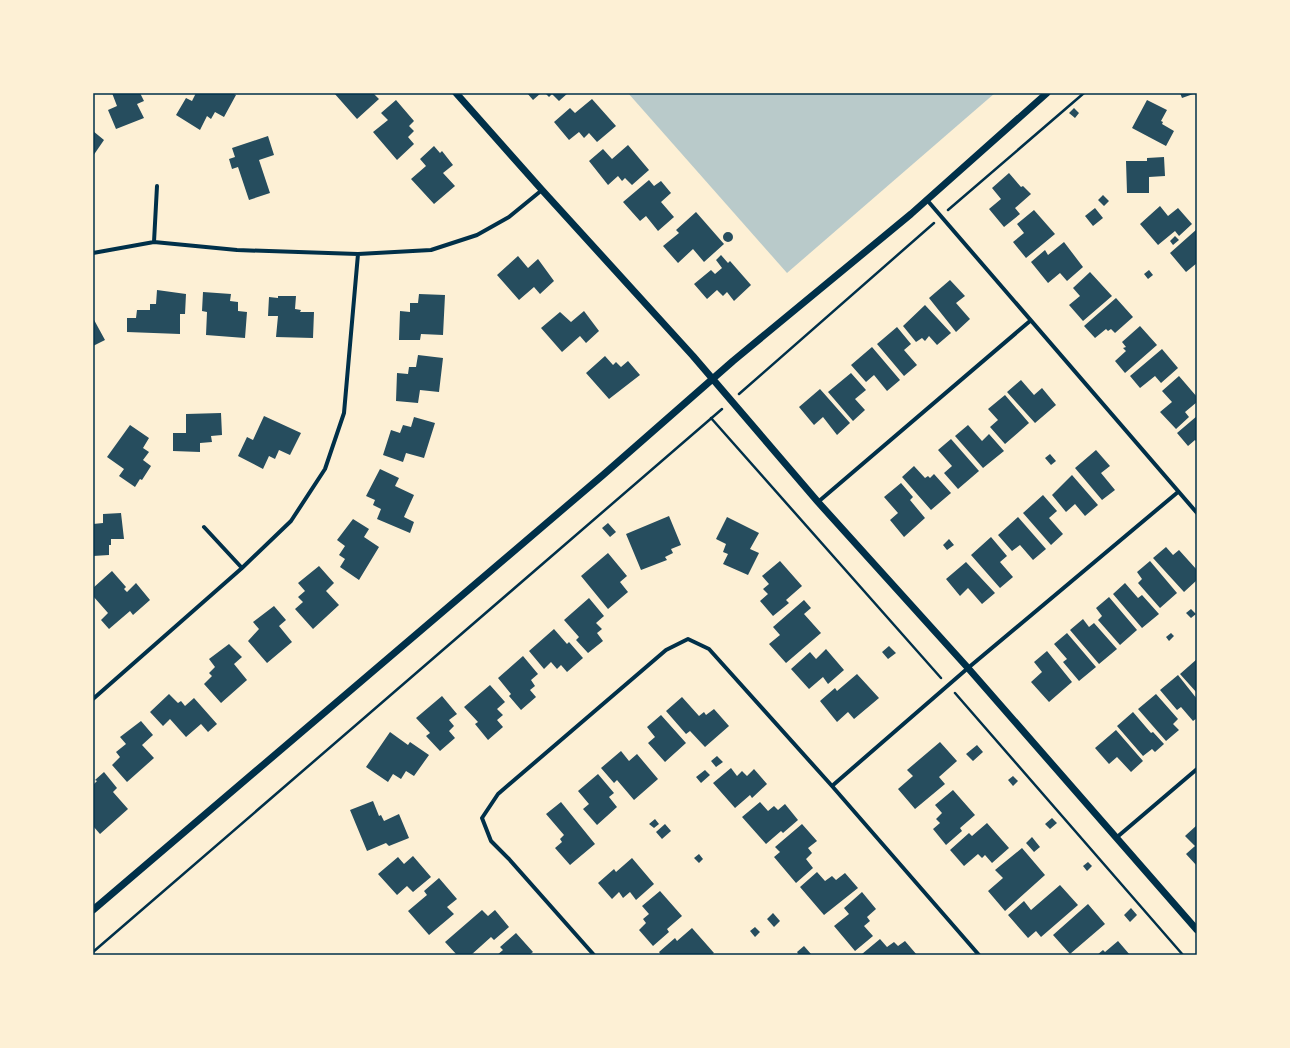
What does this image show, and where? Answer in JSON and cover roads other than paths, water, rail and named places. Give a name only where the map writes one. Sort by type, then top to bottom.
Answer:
[{"type":"street","points":[[456,93],[731,400],[818,502],[968,668],[1197,930]]},
{"type":"street","points":[[93,910],[591,486],[712,379],[927,200],[1047,93]]},
{"type":"street","points":[[154,242],[157,186]]},
{"type":"street","points":[[93,253],[154,242],[237,250],[358,254],[431,250],[477,235],[509,217],[542,190]]},
{"type":"street","points":[[927,200],[1197,513]]},
{"type":"street","points":[[93,699],[242,568],[291,521],[325,469],[344,413],[358,254]]},
{"type":"street","points":[[818,502],[1030,321]]},
{"type":"street","points":[[832,786],[968,668],[1178,492]]},
{"type":"street","points":[[204,527],[242,568]]},
{"type":"street","points":[[594,955],[509,859],[491,841],[482,818],[498,794],[666,650],[688,639],[709,649],[832,786],[979,955]]},
{"type":"street","points":[[1116,838],[1197,768]]}]
